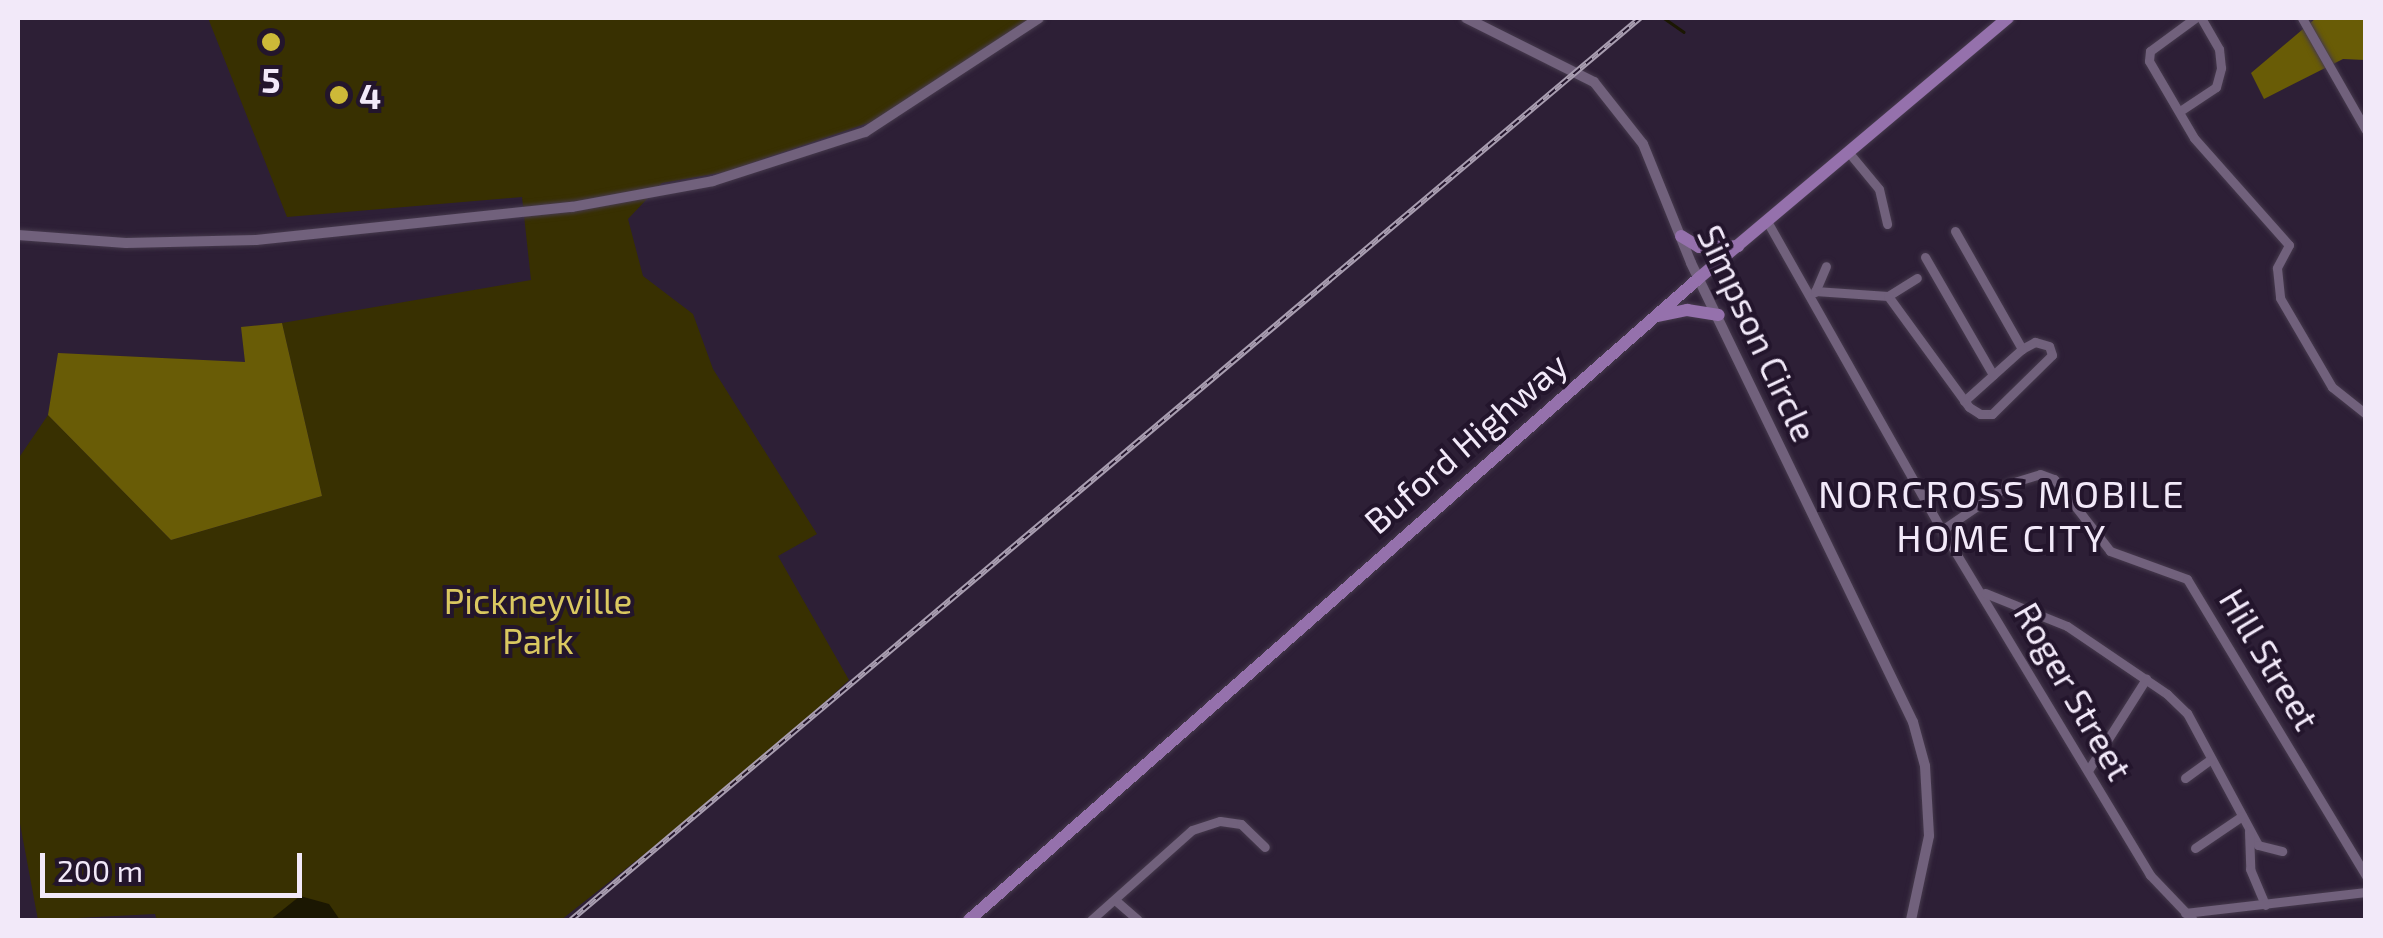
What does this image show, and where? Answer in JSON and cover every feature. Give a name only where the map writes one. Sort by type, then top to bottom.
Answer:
[{"type":"main road","name":"Buford Highway","points":[[970,920],[1699,278],[2008,18]]},
{"type":"main road","points":[[1681,236],[1699,247],[1740,245]]},
{"type":"main road","points":[[1656,316],[1688,310],[1719,315]]},
{"type":"street","points":[[18,235],[126,244],[256,240],[572,208],[713,182],[865,132],[1039,18]]},
{"type":"street","name":"Simpson Circle","points":[[1466,18],[1576,72],[1626,115],[1699,278],[1917,734],[1930,836],[1911,920]]},
{"type":"street","points":[[2180,112],[2216,86],[2221,68],[2219,49],[2198,18],[2150,51],[2180,112],[2194,138],[2289,246],[2277,268],[2280,298],[2332,387],[2366,414]]},
{"type":"street","points":[[2302,18],[2366,130]]},
{"type":"street","points":[[1850,154],[1879,189],[1887,224]]},
{"type":"street","name":"Roger Street","points":[[1768,223],[1813,295],[1942,530],[1984,593],[2150,875],[2189,917]]},
{"type":"street","points":[[1955,232],[2022,349]]},
{"type":"street","points":[[1925,257],[1993,375]]},
{"type":"street","points":[[1826,266],[1813,295],[1888,296],[1916,278]]},
{"type":"street","points":[[1888,296],[1964,401],[1992,414],[2052,355],[2044,343],[2022,349],[1964,401]]},
{"type":"street","name":"Hill Street","points":[[1942,530],[2011,484],[2040,474],[2054,479],[2110,551],[2187,579],[2366,876]]},
{"type":"street","points":[[1984,593],[2067,626],[2146,679],[2187,713],[2258,845],[2282,852]]},
{"type":"street","points":[[2088,770],[2146,679]]},
{"type":"street","points":[[2186,778],[2211,758]]},
{"type":"street","points":[[2195,848],[2242,816]]},
{"type":"street","points":[[1091,920],[1208,824],[1241,824],[1265,846]]},
{"type":"street","points":[[2249,831],[2250,870],[2265,906]]},
{"type":"street","points":[[2189,917],[2366,892]]},
{"type":"street","points":[[1114,900],[1138,920]]},
{"type":"green space","name":"Pickneyville Park","points":[[208,18],[1032,18],[877,120],[725,172],[662,183],[628,219],[643,276],[693,314],[713,369],[817,534],[778,556],[849,680],[751,770],[561,920],[157,920],[155,914],[38,920],[18,813],[18,459],[48,415],[171,540],[322,496],[282,323],[531,280],[522,197],[287,217]]},
{"type":"shaded area","points":[[2316,18],[2365,18],[2365,60],[2343,59],[2264,99],[2251,73]]},
{"type":"shaded area","points":[[282,323],[322,496],[171,540],[48,415],[58,353],[245,362],[241,327]]},
{"type":"shaded area","points":[[300,896],[329,904],[340,920],[270,920]]},
{"type":"waterway","points":[[1664,18],[1684,32]]},
{"type":"railway","points":[[571,920],[1640,18]]},
{"type":"place","name":"5","points":[[271,42]]},
{"type":"place","name":"4","points":[[339,95]]},
{"type":"district","name":"NORCROSS MOBILE HOME CITY","points":[[2002,516]]}]
